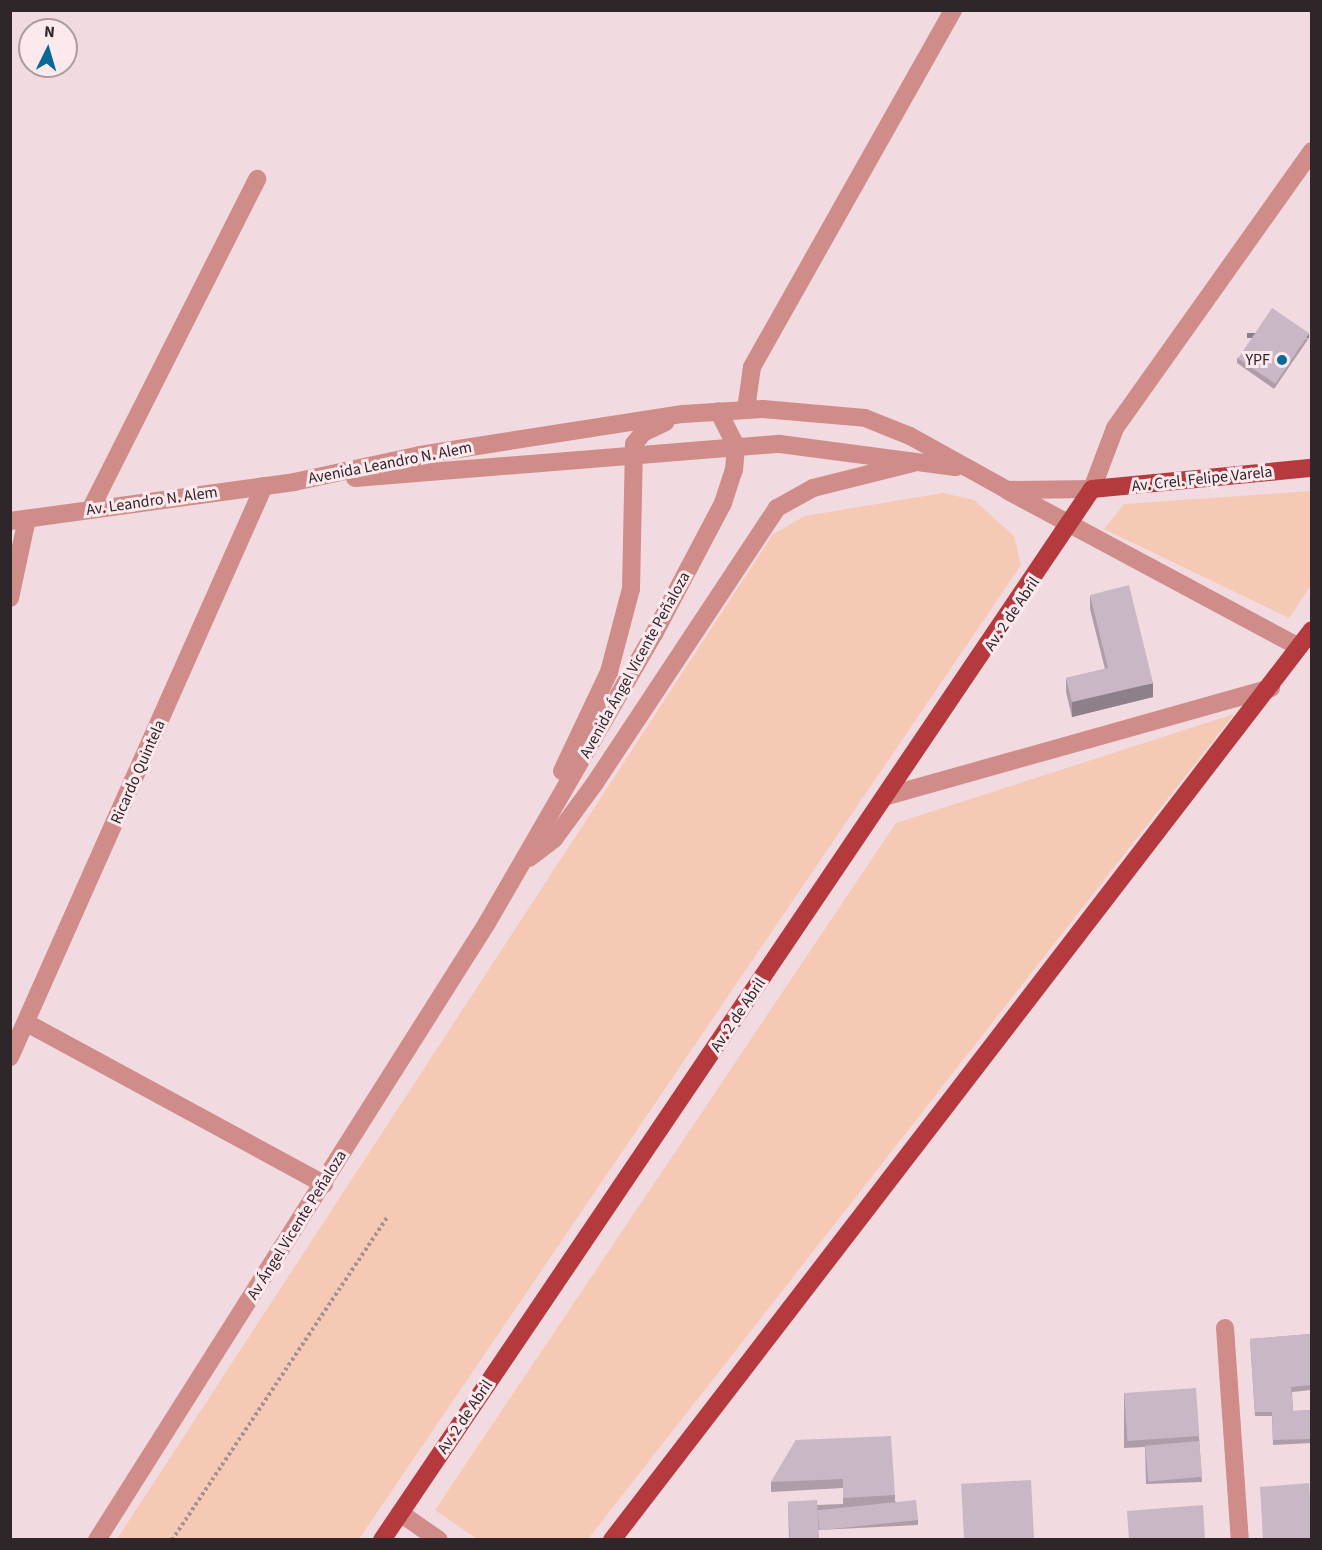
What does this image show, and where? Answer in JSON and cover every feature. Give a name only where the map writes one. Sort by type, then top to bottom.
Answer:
[{"type":"main road","name":"Av. Crel. Felipe Varela","points":[[1092,489],[1311,468]]},
{"type":"main road","name":"Av. 2 de Abril","points":[[382,1539],[1071,527],[1092,489]]},
{"type":"main road","points":[[612,1539],[1271,688],[1311,630]]},
{"type":"street","points":[[746,410],[752,367],[953,10]]},
{"type":"street","points":[[1092,489],[1115,428],[1311,151]]},
{"type":"street","points":[[90,510],[257,179]]},
{"type":"street","name":"Avenida Leandro N. Alem","points":[[294,482],[420,455],[694,413],[746,410],[828,411],[865,418],[910,436],[1006,490],[1092,489]]},
{"type":"street","points":[[718,411],[736,446]]},
{"type":"street","points":[[495,910],[612,661],[631,589],[632,455],[643,433],[694,413]]},
{"type":"street","name":"Avenida Leandro N. Alem","points":[[294,482],[736,446],[824,446],[964,468]]},
{"type":"street","name":"Avenida Ángel Vicente Peñaloza","points":[[495,910],[696,556],[723,503],[736,446]]},
{"type":"street","points":[[521,865],[554,839],[595,783],[777,508],[813,488],[921,461]]},
{"type":"street","name":"Av. Leandro N. Alem","points":[[19,520],[294,482]]},
{"type":"street","name":"Ricardo Quintela","points":[[10,1056],[27,1023],[264,486]]},
{"type":"street","points":[[1006,490],[1071,527],[1299,647]]},
{"type":"street","points":[[10,598],[19,520]]},
{"type":"street","points":[[887,796],[1271,688]]},
{"type":"street","name":"Av Ángel Vicente Peñaloza","points":[[97,1539],[324,1184],[495,910]]},
{"type":"street","points":[[27,1023],[324,1184]]},
{"type":"street","points":[[1225,1328],[1240,1539]]},
{"type":"street","points":[[400,1513],[439,1539]]},
{"type":"path","points":[[172,1539],[388,1216]]},
{"type":"shaded area","points":[[1311,491],[1311,585],[1289,618],[1104,529],[1124,504]]},
{"type":"shaded area","points":[[943,493],[974,500],[1014,536],[1021,565],[359,1539],[117,1539],[773,534],[805,516]]},
{"type":"shaded area","points":[[1234,714],[588,1539],[477,1539],[435,1510],[896,823]]},
{"type":"building","points":[[1272,308],[1309,333],[1275,384],[1238,359]]},
{"type":"building","points":[[1129,585],[1153,683],[1072,702],[1066,678],[1108,668],[1090,595]]},
{"type":"building","points":[[1311,1334],[1311,1385],[1291,1387],[1293,1411],[1311,1410],[1311,1439],[1273,1440],[1272,1412],[1255,1412],[1250,1339]]},
{"type":"building","points":[[1196,1388],[1199,1436],[1128,1441],[1124,1393]]},
{"type":"building","points":[[891,1436],[895,1495],[843,1498],[843,1479],[771,1482],[796,1440]]},
{"type":"building","points":[[1199,1441],[1202,1477],[1148,1482],[1145,1446]]},
{"type":"building","points":[[1031,1480],[1034,1539],[964,1540],[961,1484]]},
{"type":"building","points":[[1309,1483],[1311,1539],[1263,1539],[1260,1487]]},
{"type":"building","points":[[817,1500],[819,1539],[790,1540],[788,1502]]},
{"type":"building","points":[[916,1500],[918,1520],[820,1530],[818,1510]]},
{"type":"building","points":[[1203,1505],[1205,1539],[1129,1539],[1127,1511]]},
{"type":"place","name":"YPF","points":[[1282,360]]}]
